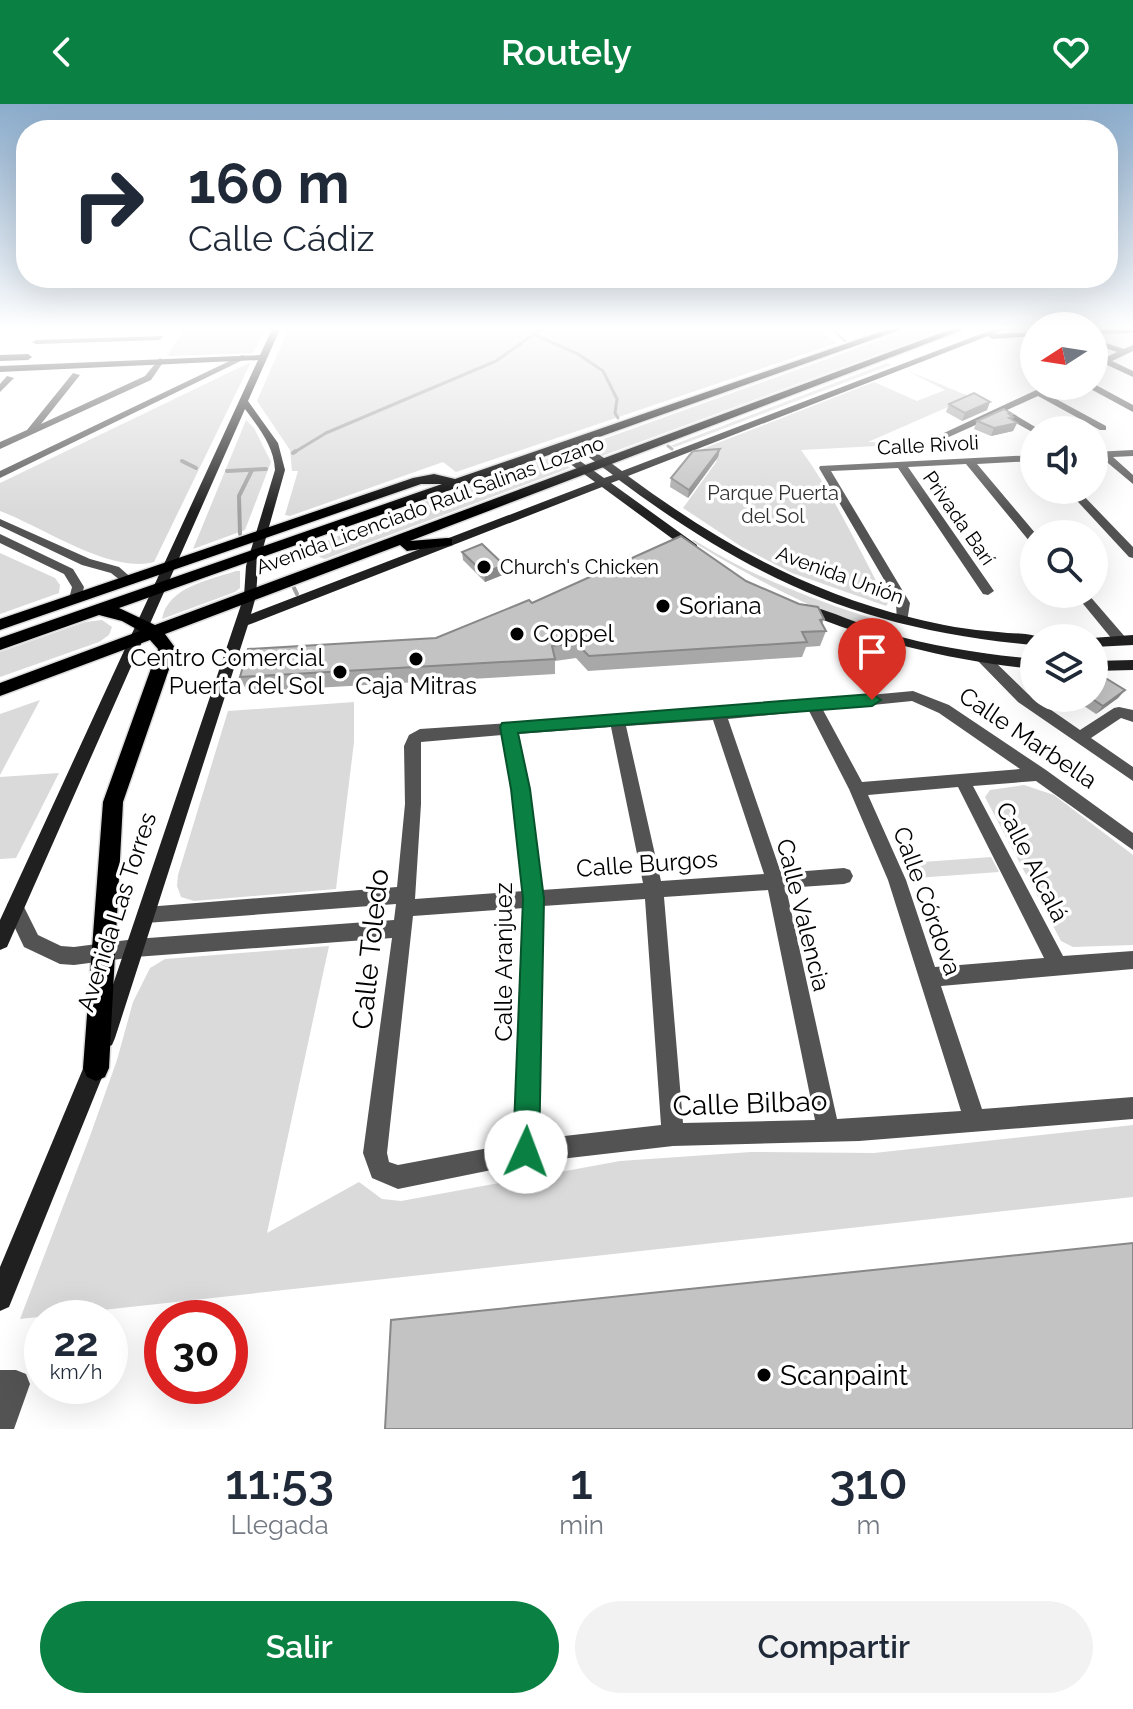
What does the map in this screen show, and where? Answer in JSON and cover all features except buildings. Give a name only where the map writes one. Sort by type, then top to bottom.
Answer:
[{"type":"main road","name":"Avenida Licenciado Raúl Salinas Lozano","points":[[0,644],[727,389]]},
{"type":"main road","name":"Avenida Licenciado Raúl Salinas Lozano","points":[[0,690],[799,389]]},
{"type":"main road","points":[[0,625],[422,480],[438,478],[454,484]]},
{"type":"main road","points":[[337,563],[310,563],[301,558],[302,549],[313,540],[349,527],[384,508]]},
{"type":"main road","points":[[356,556],[381,555],[415,543],[447,542]]},
{"type":"main road","points":[[96,1068],[113,802],[166,656],[165,646],[144,637],[125,614],[98,610]]},
{"type":"street","points":[[27,434],[65,389]]},
{"type":"street","points":[[0,446],[124,389]]},
{"type":"street","points":[[0,475],[179,389]]},
{"type":"street","points":[[0,941],[144,637],[171,566],[250,389]]},
{"type":"street","points":[[242,622],[843,389]]},
{"type":"street","points":[[1108,396],[1133,409]]},
{"type":"street","points":[[936,439],[1022,400]]},
{"type":"street","points":[[1051,400],[1081,416]]},
{"type":"street","points":[[244,401],[281,459],[260,535]]},
{"type":"street","points":[[1000,410],[1020,422]]},
{"type":"street","name":"Avenida Unión","points":[[575,442],[733,553],[804,587],[902,619],[1020,639]]},
{"type":"street","points":[[555,448],[700,554]]},
{"type":"street","points":[[1108,455],[1133,453]]},
{"type":"street","name":"Calle Rivoli","points":[[902,619],[903,603],[899,595],[824,468],[1020,459]]},
{"type":"street","points":[[969,461],[1020,522]]},
{"type":"street","points":[[1108,461],[1133,481]]},
{"type":"street","name":"Privada Barí","points":[[901,465],[988,591]]},
{"type":"street","points":[[1085,504],[1133,554]]},
{"type":"street","points":[[681,540],[689,530],[684,520]]},
{"type":"street","points":[[0,522],[86,562],[115,570],[129,581]]},
{"type":"street","name":"Avenida Las Torres","points":[[0,1298],[96,1068],[250,596],[260,535]]},
{"type":"street","points":[[0,538],[69,572],[78,587],[75,599]]},
{"type":"street","points":[[681,540],[697,538],[733,553]]},
{"type":"street","points":[[69,572],[86,562]]},
{"type":"street","name":"Avenida Unión","points":[[796,605],[898,639],[983,658],[1020,662]]},
{"type":"street","points":[[1095,608],[1127,641]]},
{"type":"street","points":[[898,639],[902,619]]},
{"type":"street","points":[[936,627],[958,638],[983,658],[1023,698],[1133,775]]},
{"type":"street","points":[[983,658],[990,643],[1009,639]]},
{"type":"street","points":[[1108,666],[1133,665]]},
{"type":"street","name":"Calle Marbella","points":[[814,706],[913,696],[933,703],[1131,838]]},
{"type":"street","points":[[508,727],[814,706]]},
{"type":"street","name":"Calle Córdova","points":[[814,706],[857,789],[897,880],[975,1120]]},
{"type":"street","points":[[1079,738],[1119,712],[1133,716]]},
{"type":"street","name":"Calle Valencia","points":[[719,714],[775,881],[828,1130]]},
{"type":"street","points":[[617,721],[654,890],[673,1135]]},
{"type":"street","name":"Calle Toledo","points":[[378,1165],[376,1134],[405,910],[414,739],[425,733],[508,727]]},
{"type":"street","name":"Calle Aranjuez","points":[[508,727],[521,789],[534,899],[526,1152]]},
{"type":"street","points":[[857,789],[1040,774]]},
{"type":"street","name":"Calle Alcalá","points":[[962,780],[1058,966]]},
{"type":"street","name":"Calle Burgos","points":[[15,909],[31,941],[39,948],[60,955],[103,953],[405,910],[844,876]]},
{"type":"street","name":"Calle Burgos","points":[[146,915],[405,910]]},
{"type":"street","points":[[930,977],[1133,960]]},
{"type":"street","name":"Calle Bilbao","points":[[378,1165],[384,1173],[398,1177],[526,1152],[673,1135],[828,1130],[1133,1108]]},
{"type":"street","points":[[0,1428],[8,1384]]},
{"type":"green space","points":[[195,389],[238,389],[154,562],[137,564],[97,555],[0,511],[0,483]]},
{"type":"green space","points":[[262,389],[702,389],[456,472],[443,462],[290,516],[285,515],[298,471],[292,471],[290,450],[257,401]]},
{"type":"green space","points":[[744,389],[784,389],[602,456],[587,445]]},
{"type":"green space","points":[[819,389],[828,389],[675,447],[670,446]]},
{"type":"green space","name":"Parque Puerta del Sol","points":[[856,389],[889,389],[917,401],[945,390],[943,389],[951,389],[971,397],[868,442],[914,444],[801,450],[847,525],[888,603],[886,606],[792,573],[742,547],[683,508],[717,461],[692,453]]},
{"type":"green space","points":[[246,420],[254,428],[271,462],[245,530],[193,549]]},
{"type":"green space","points":[[554,456],[570,468],[325,559],[310,554],[315,546],[382,517]]},
{"type":"green space","points":[[694,540],[761,576],[884,625],[869,626],[819,609],[730,564]]},
{"type":"green space","points":[[0,553],[55,578],[60,585],[59,593],[0,614]]},
{"type":"green space","points":[[240,571],[240,588],[235,592],[162,619],[172,599],[181,592]]},
{"type":"green space","points":[[102,620],[112,627],[109,635],[99,642],[0,677],[0,652],[85,622]]},
{"type":"green space","points":[[40,700],[0,775],[0,714]]},
{"type":"green space","points":[[354,702],[354,742],[336,889],[194,901],[181,897],[177,886],[178,875],[228,711]]},
{"type":"green space","points":[[59,773],[16,858],[0,859],[0,777]]},
{"type":"green space","points":[[1024,785],[1054,795],[1133,855],[1133,945],[1073,947],[1061,941],[985,797],[990,790]]},
{"type":"green space","points":[[991,857],[999,872],[916,878],[909,863]]},
{"type":"green space","points":[[329,946],[267,1233],[359,1182],[382,1199],[401,1201],[620,1161],[751,1152],[874,1153],[1133,1125],[1133,1197],[193,1300],[144,1300],[144,1305],[128,1307],[128,1300],[27,1300],[117,1060],[133,1002],[150,968],[165,959]]},
{"type":"waterway","points":[[296,451],[293,453],[326,433],[430,389]]},
{"type":"waterway","points":[[612,389],[617,399],[615,413],[618,418]]},
{"type":"waterway","points":[[668,446],[672,449]]},
{"type":"waterway","points":[[182,461],[196,468]]},
{"type":"waterway","points":[[227,471],[266,469]]},
{"type":"waterway","points":[[240,534],[239,496],[252,470]]},
{"type":"waterway","points":[[294,588],[297,594]]},
{"type":"place","name":"Church's Chicken","points":[[484,567]]},
{"type":"place","name":"Soriana","points":[[663,606]]},
{"type":"place","name":"Coppel","points":[[517,634]]},
{"type":"place","name":"Caja Mitras","points":[[416,659]]},
{"type":"place","name":"Centro Comercial Puerta del Sol","points":[[340,672]]},
{"type":"place","name":"Scanpaint","points":[[764,1375]]},
{"type":"route","points":[[526,1152],[534,899],[521,789],[508,727],[719,714],[872,700]]}]
